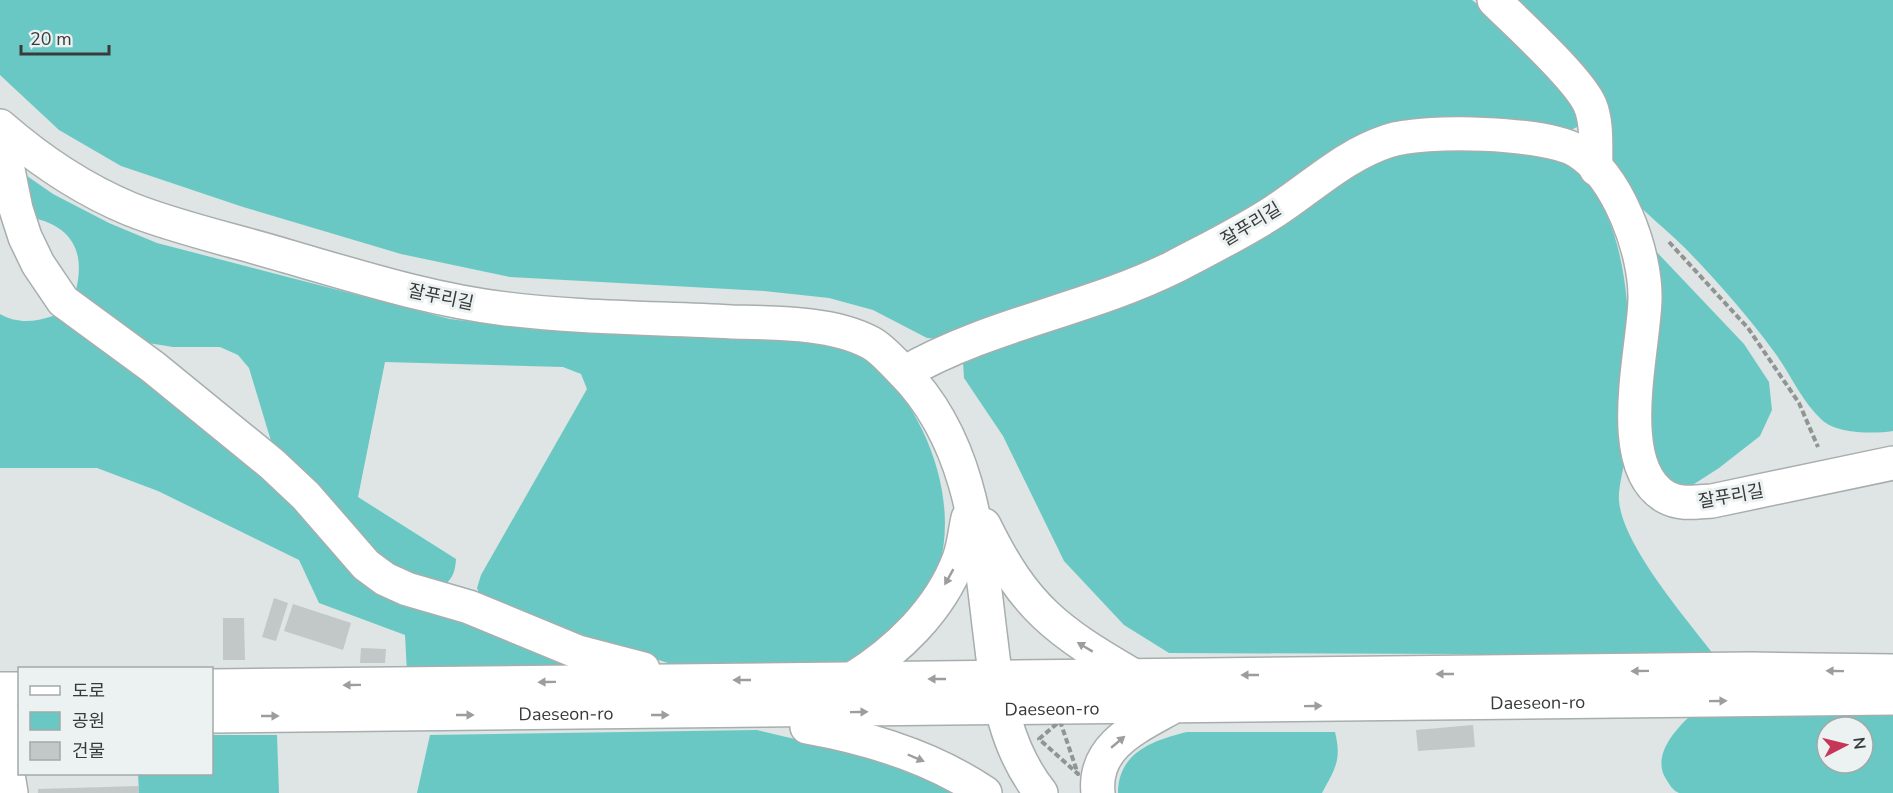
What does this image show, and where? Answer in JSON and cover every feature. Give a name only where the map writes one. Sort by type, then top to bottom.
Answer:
[{"type":"street","points":[[1494,0],[1579,88],[1590,105],[1594,123],[1596,169]]},
{"type":"street","name":"잘푸리길","points":[[0,128],[69,179],[132,210],[375,282],[456,302],[543,313],[780,324],[829,329],[871,343],[904,373],[934,411],[960,461],[972,502],[998,693],[1021,764],[1041,793]]},
{"type":"street","name":"잘푸리길","points":[[0,128],[16,209],[25,237],[38,264],[63,301],[153,367],[272,464],[306,496],[366,565],[407,590],[469,607],[578,652],[691,681]]},
{"type":"street","name":"잘푸리길","points":[[904,373],[951,348],[1104,296],[1170,268],[1274,212],[1357,154],[1389,141],[1422,134],[1456,132],[1544,142],[1577,151],[1596,169],[1615,193],[1632,226],[1641,261],[1645,298],[1635,393],[1637,438],[1641,467],[1652,486],[1668,498],[1689,503],[1712,501],[1893,463]]},
{"type":"street","points":[[972,502],[998,555],[1024,595],[1048,619],[1079,644],[1136,677]]},
{"type":"street","points":[[852,679],[896,648],[925,617],[959,559],[972,502]]},
{"type":"street","name":"Daeseon-ro","points":[[213,716],[758,714],[998,693],[1136,677],[1751,669],[1893,671]]},
{"type":"street","name":"Daeseon-ro","points":[[213,686],[852,679],[1171,708],[1893,698]]},
{"type":"street","points":[[9,705],[3,760],[11,793]]},
{"type":"street","points":[[1098,793],[1100,764],[1111,747],[1135,728],[1171,708]]},
{"type":"street","points":[[758,714],[880,743],[939,768],[985,793]]},
{"type":"path","points":[[1666,239],[1748,328],[1799,403],[1831,476]]},
{"type":"path","points":[[1060,721],[1074,763],[1078,774],[1039,739],[1060,721]]},
{"type":"green space","points":[[0,0],[1472,0],[1510,29],[1582,116],[1577,127],[1567,132],[1449,122],[1209,239],[943,339],[927,338],[873,310],[829,298],[764,291],[510,277],[401,254],[243,207],[121,166],[59,130],[0,75]]},
{"type":"green space","points":[[1506,0],[1893,0],[1893,431],[1866,433],[1837,428],[1829,425],[1815,413],[1775,353],[1732,299],[1685,248],[1641,208],[1622,187]]},
{"type":"green space","points":[[1429,144],[1523,151],[1559,159],[1577,169],[1602,205],[1615,237],[1628,310],[1629,387],[1625,455],[1619,495],[1623,519],[1643,560],[1714,655],[1169,653],[1124,625],[1064,561],[1003,436],[964,378],[963,362],[1389,153]]},
{"type":"green space","points":[[17,169],[53,194],[109,223],[157,243],[450,319],[538,330],[830,341],[854,351],[875,364],[897,389],[915,416],[930,447],[940,479],[945,512],[944,545],[936,577],[922,607],[913,617],[871,650],[844,662],[683,668],[483,602],[477,588],[481,575],[587,389],[581,374],[563,367],[385,362],[358,497],[456,559],[451,577],[446,584],[437,589],[393,577],[287,466],[271,441],[249,368],[238,355],[220,347],[173,347],[148,343],[129,333],[76,290],[79,262],[72,241],[55,226],[29,217]]},
{"type":"green space","points":[[1651,246],[1744,344],[1769,382],[1772,410],[1760,436],[1719,468],[1691,486],[1673,486],[1656,473],[1647,446]]},
{"type":"green space","points":[[0,314],[26,321],[53,316],[90,333],[271,472],[327,532],[608,671],[407,673],[405,635],[319,603],[299,560],[158,491],[97,468],[0,468]]},
{"type":"green space","points":[[1893,713],[1893,793],[1679,793],[1666,779],[1661,762],[1666,745],[1689,717]]},
{"type":"green space","points":[[757,730],[900,764],[961,793],[417,793],[430,735]]},
{"type":"green space","points":[[1187,732],[1335,732],[1338,750],[1336,764],[1322,793],[1118,793],[1124,767],[1140,750],[1162,739]]},
{"type":"green space","points":[[213,735],[277,735],[279,793],[139,793],[138,775],[213,775]]},
{"type":"building","points":[[274,598],[288,603],[276,641],[262,637]]},
{"type":"building","points":[[293,604],[351,623],[343,650],[284,631]]},
{"type":"building","points":[[223,618],[244,618],[245,660],[223,660]]},
{"type":"building","points":[[361,648],[386,649],[385,663],[360,663]]},
{"type":"building","points":[[1473,725],[1475,747],[1418,751],[1416,730]]},
{"type":"building","points":[[139,786],[139,793],[38,793],[38,789]]}]
